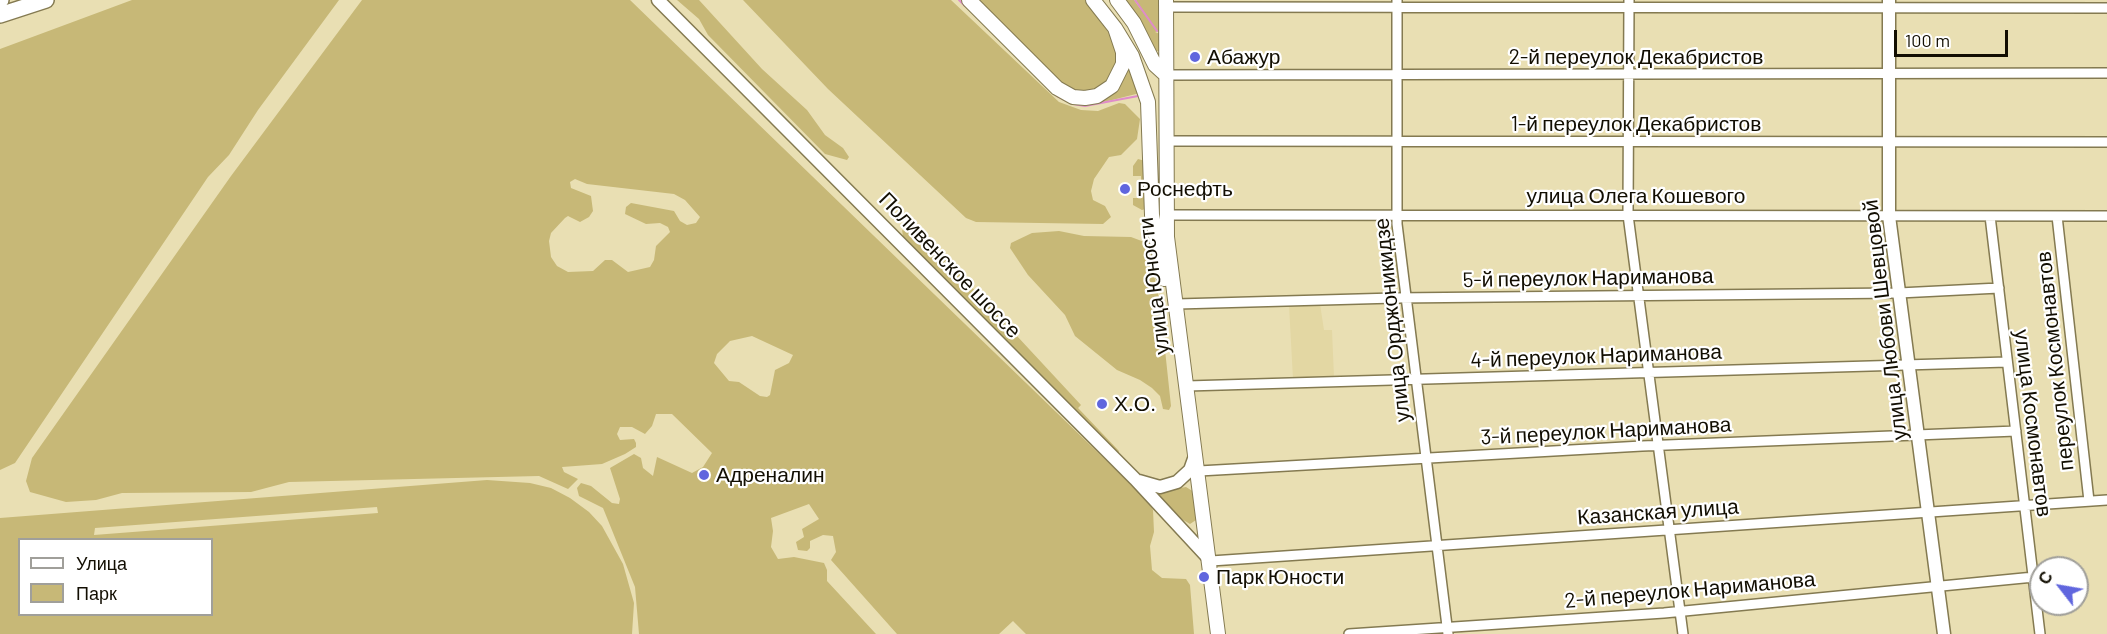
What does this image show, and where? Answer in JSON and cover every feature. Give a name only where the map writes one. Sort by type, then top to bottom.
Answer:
[{"type":"highway","points":[[0,15],[46,0]]},
{"type":"main road","points":[[969,0],[1057,88],[1073,97],[1097,96],[1116,81],[1123,58],[1115,28]]},
{"type":"main road","name":"улица Юности","points":[[1093,0],[1115,28],[1132,56],[1148,102],[1152,215],[1186,386]]},
{"type":"main road","points":[[1117,0],[1134,22],[1155,65],[1166,75]]},
{"type":"main road","name":"улица Юности","points":[[1166,4],[1166,215],[1218,634]]},
{"type":"street","name":"Поливенское шоссе","points":[[658,0],[1135,479],[1210,561]]},
{"type":"street","points":[[1629,3],[1628,215],[1683,634]]},
{"type":"street","points":[[1166,4],[1889,4],[2107,8]]},
{"type":"street","name":"улица Орджоникидзе","points":[[1397,4],[1397,215],[1448,631]]},
{"type":"street","name":"улица Любови Шевцовой","points":[[1889,4],[1889,216],[1944,634]]},
{"type":"street","name":"2-й переулок Декабристов","points":[[1166,75],[2107,73]]},
{"type":"street","name":"1-й переулок Декабристов","points":[[1166,141],[1397,143],[2107,141]]},
{"type":"street","name":"улица Олега Кошевого","points":[[1166,215],[2107,216]]},
{"type":"street","name":"улица Космонавтов","points":[[1990,216],[2031,556]]},
{"type":"street","name":"переулок Космонавтов","points":[[2057,216],[2089,501]]},
{"type":"street","name":"5-й переулок Нариманова","points":[[1177,304],[1406,298],[1899,293],[1999,288]]},
{"type":"street","name":"4-й переулок Нариманова","points":[[1186,386],[2007,362]]},
{"type":"street","name":"3-й переулок Нариманова","points":[[1199,471],[1657,446],[1918,437],[2016,431]]},
{"type":"street","points":[[1135,479],[1151,486],[1168,485],[1190,471],[1196,454]]},
{"type":"street","name":"Казанская улица","points":[[1210,561],[2107,500]]},
{"type":"street","name":"2-й переулок Нариманова","points":[[1349,634],[1448,631],[1680,612],[2029,577]]},
{"type":"street","name":"улица Космонавтов","points":[[2038,616],[2040,634]]},
{"type":"shaded area","points":[[1320,304],[1324,330],[1332,330],[1334,377],[1293,379],[1289,305]]},
{"type":"green space","points":[[132,0],[339,0],[258,110],[229,155],[208,177],[15,463],[0,470],[0,49]]},
{"type":"green space","points":[[362,0],[630,0],[1147,500],[1153,510],[1154,532],[1150,546],[1152,570],[1162,578],[1186,579],[1190,585],[1194,634],[1026,634],[1013,621],[999,634],[897,634],[831,560],[836,552],[833,536],[823,535],[810,541],[810,548],[807,551],[798,550],[796,542],[804,537],[802,529],[819,519],[809,504],[771,518],[773,531],[771,547],[778,559],[794,557],[824,563],[827,570],[827,581],[876,634],[639,634],[635,587],[603,508],[579,496],[577,488],[581,483],[591,486],[612,503],[619,504],[620,499],[610,468],[634,454],[641,458],[643,468],[653,476],[657,457],[692,473],[703,467],[712,453],[672,414],[656,414],[652,426],[645,434],[632,427],[620,427],[617,434],[620,440],[634,439],[636,443],[636,447],[625,454],[602,464],[562,467],[564,472],[578,479],[568,489],[539,476],[289,482],[251,492],[122,493],[96,500],[66,502],[30,492],[26,481],[32,458],[231,176]],"holes":[[[575,179],[587,184],[674,194],[685,200],[700,217],[696,223],[687,225],[680,221],[674,211],[631,203],[626,207],[625,214],[646,224],[660,223],[668,227],[670,232],[656,246],[654,260],[650,267],[628,272],[612,260],[605,260],[593,271],[568,272],[557,266],[551,257],[549,241],[551,233],[565,218],[568,216],[580,222],[589,217],[593,211],[591,196],[571,188],[570,182]],[[752,336],[793,355],[789,363],[775,370],[770,395],[767,397],[760,396],[739,382],[729,381],[714,363],[717,354],[730,341]]]},
{"type":"green space","points":[[677,0],[699,0],[762,69],[807,110],[825,135],[843,148],[849,157],[847,160],[825,154],[708,35],[699,19]]},
{"type":"green space","points":[[743,0],[951,0],[1059,102],[1081,110],[1098,111],[1119,103],[1125,104],[1140,119],[1137,139],[1121,155],[1109,157],[1094,179],[1091,191],[1093,200],[1105,206],[1111,217],[1103,224],[976,222],[966,218],[828,89]]},
{"type":"green space","points":[[961,0],[965,0],[1070,99],[1120,84],[1127,63],[1140,93],[1092,105],[1070,102]]},
{"type":"green space","points":[[975,0],[1085,0],[1113,39],[1118,54],[1113,78],[1090,93],[1068,90]]},
{"type":"green space","points":[[1125,0],[1134,0],[1142,11],[1136,0],[1160,0],[1160,31],[1155,32],[1160,34],[1159,51],[1156,51],[1140,20]]},
{"type":"green space","points":[[1138,159],[1145,161],[1145,209],[1142,210],[1133,205],[1133,198],[1141,198],[1141,176],[1133,176],[1133,166]]},
{"type":"green space","points":[[902,230],[927,239],[1081,405],[1078,408],[1119,451],[1118,454],[1037,376],[903,236]]},
{"type":"green space","points":[[1059,231],[1084,236],[1131,237],[1147,243],[1160,303],[1171,406],[1169,410],[1163,409],[1160,396],[1152,388],[1117,370],[1075,336],[1065,315],[1028,275],[1010,248],[1011,243],[1032,233]]},
{"type":"green space","points":[[487,480],[530,483],[551,488],[589,512],[602,526],[623,564],[634,603],[632,634],[0,634],[0,518]],"holes":[[[377,507],[378,513],[94,535],[95,528]]]},
{"type":"green space","points":[[1186,487],[1194,492],[1197,515],[1196,520],[1190,524],[1175,515],[1153,493]]},
{"type":"waterway","points":[[959,0],[965,6]]},
{"type":"waterway","points":[[1135,0],[1157,31]]},
{"type":"waterway","points":[[1057,96],[1073,104],[1085,106],[1138,96]]},
{"type":"place","name":"Абажур","points":[[1195,57]]},
{"type":"place","name":"Роснефть","points":[[1125,189]]},
{"type":"place","name":"Х.О.","points":[[1102,404]]},
{"type":"place","name":"Адреналин","points":[[704,475]]},
{"type":"place","name":"Парк Юности","points":[[1204,577]]}]
